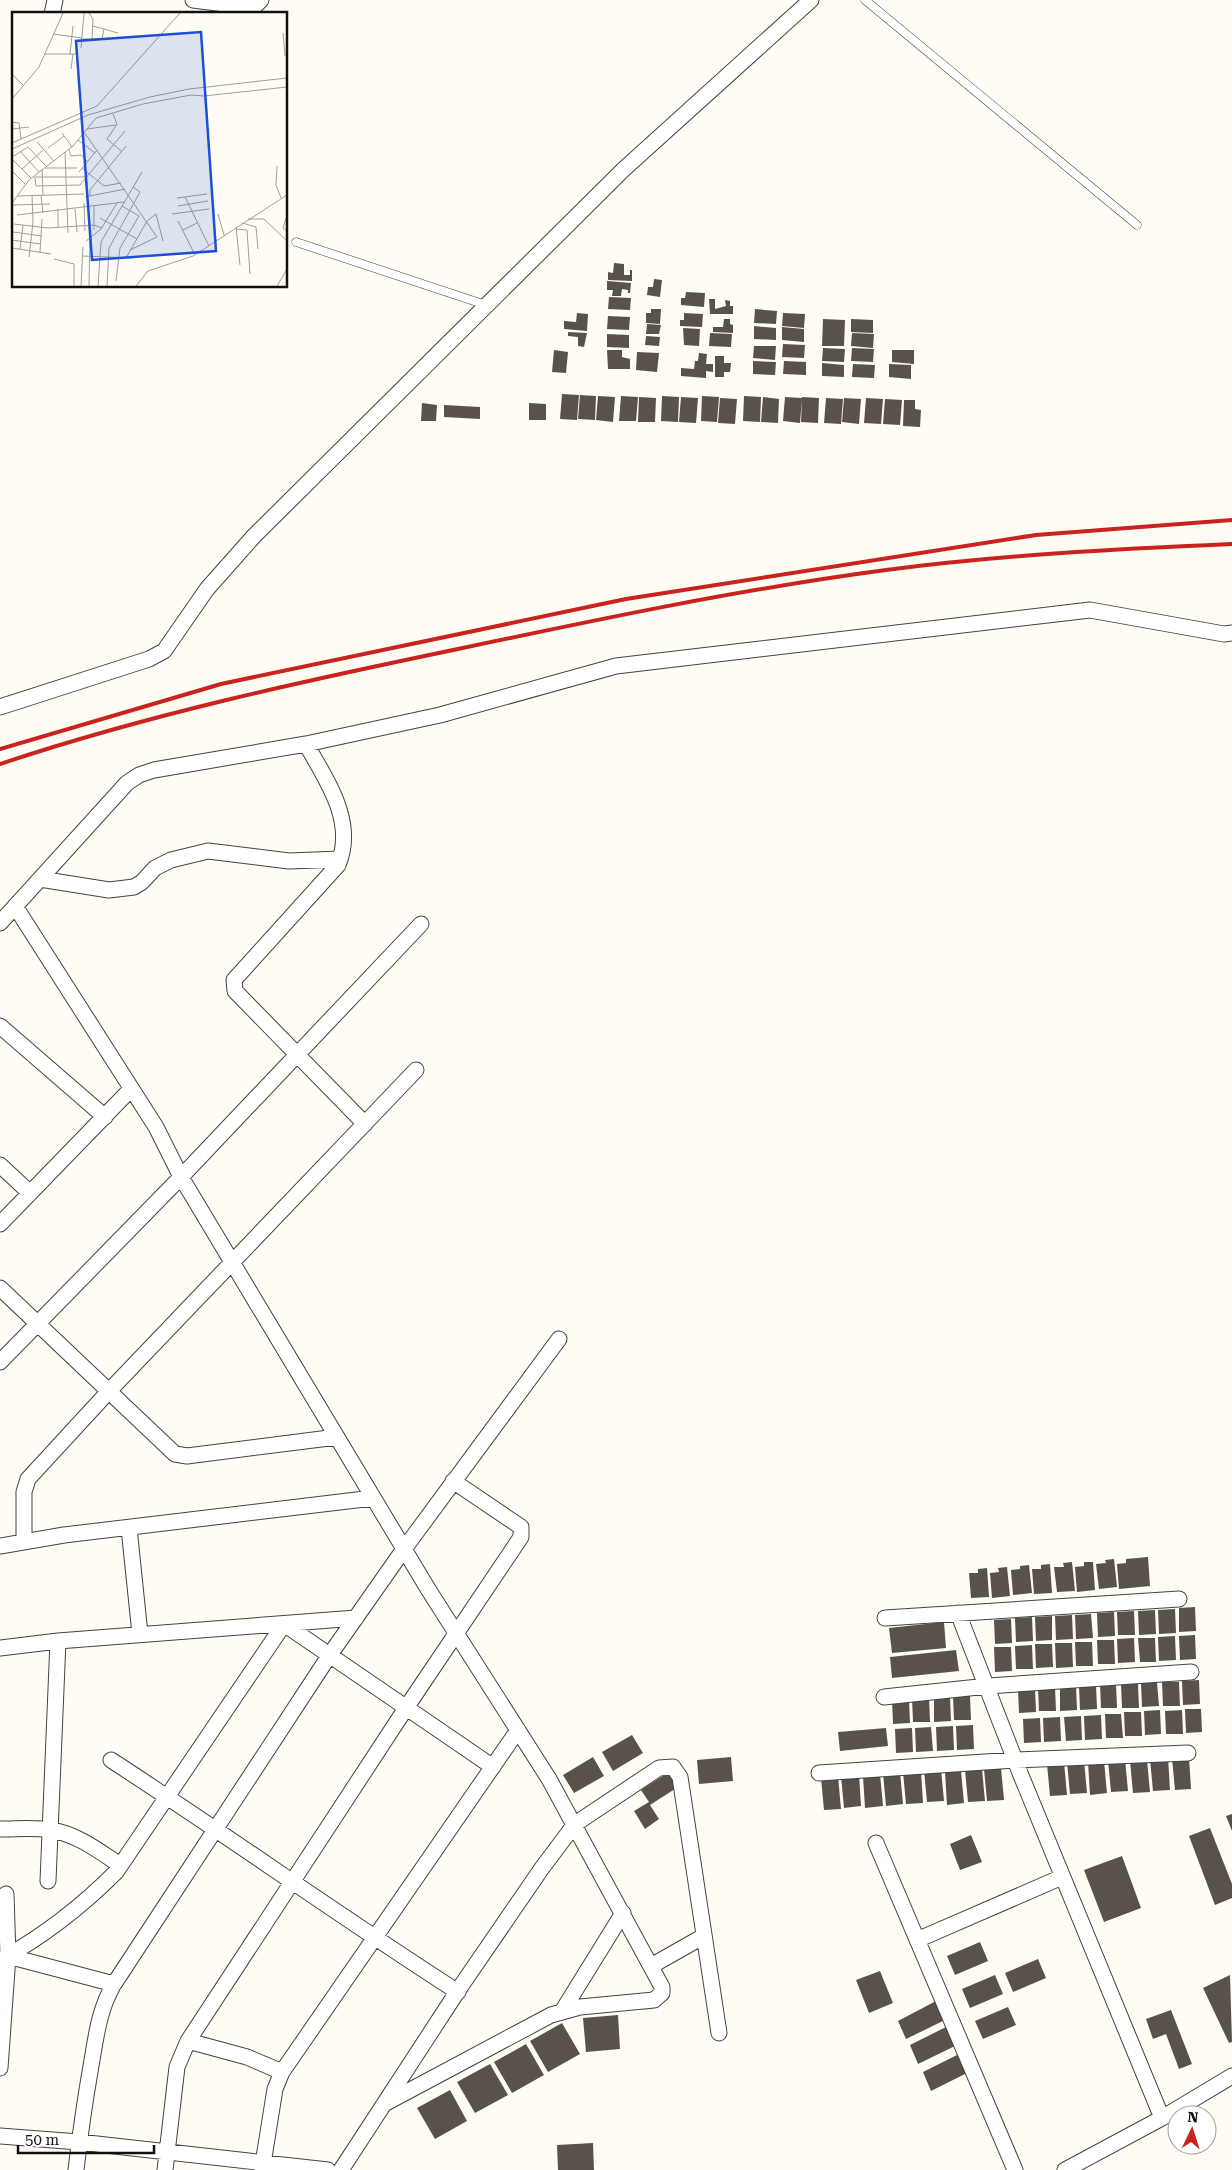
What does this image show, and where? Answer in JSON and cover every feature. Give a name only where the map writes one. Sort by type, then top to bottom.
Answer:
[{"type":"street","points":[[193,0],[249,7],[256,6],[262,0]]},
{"type":"street","points":[[0,707],[149,659],[164,651],[207,589],[254,536],[624,168],[811,0]]},
{"type":"street","points":[[0,923],[127,783],[139,774],[306,744],[440,715],[616,666],[1090,610],[1232,634]]},
{"type":"street","points":[[306,744],[332,790],[341,813],[344,850],[338,865],[234,980],[235,992],[365,1124]]},
{"type":"street","points":[[40,879],[101,890],[134,887],[142,882],[155,868],[171,860],[208,850],[289,861],[340,860]]},
{"type":"street","points":[[15,906],[156,1127],[181,1177],[234,1262],[336,1437],[575,1824],[662,1987],[662,1993],[659,1998],[563,2010],[386,2103]]},
{"type":"street","points":[[0,1362],[8,1346],[38,1322],[181,1177],[421,924]]},
{"type":"street","points":[[0,1026],[105,1116]]},
{"type":"street","points":[[24,1542],[24,1492],[28,1479],[110,1390],[416,1070]]},
{"type":"street","points":[[0,1224],[131,1089]]},
{"type":"street","points":[[0,1165],[30,1193]]},
{"type":"street","points":[[0,1288],[110,1390],[175,1454],[180,1455],[336,1437]]},
{"type":"street","points":[[76,2170],[98,2024],[105,1999],[215,1827],[329,1656],[404,1549],[559,1339]]},
{"type":"street","points":[[165,2170],[177,2067],[188,2041],[406,1708],[521,1537],[521,1527],[454,1481]]},
{"type":"street","points":[[0,1546],[373,1498]]},
{"type":"street","points":[[129,1528],[140,1634]]},
{"type":"street","points":[[885,1618],[1179,1599]]},
{"type":"street","points":[[958,1614],[1062,1877],[1162,2118]]},
{"type":"street","points":[[0,1648],[140,1634],[356,1618]]},
{"type":"street","points":[[284,1624],[493,1767]]},
{"type":"street","points":[[4,1958],[24,1947],[83,1905],[120,1865],[284,1624]]},
{"type":"street","points":[[48,1881],[58,1641]]},
{"type":"street","points":[[884,1697],[988,1686],[1191,1672]]},
{"type":"street","points":[[262,2166],[275,2089],[282,2072],[518,1730]]},
{"type":"street","points":[[819,1773],[1015,1760],[1188,1753]]},
{"type":"street","points":[[111,1760],[215,1827],[291,1883],[458,1992]]},
{"type":"street","points":[[341,2170],[458,1992],[542,1868],[575,1824],[659,1768],[672,1767],[677,1770],[719,2033]]},
{"type":"street","points":[[0,1829],[50,1830],[80,1840],[120,1865]]},
{"type":"street","points":[[876,1843],[1015,2170]]},
{"type":"street","points":[[917,1940],[1062,1877]]},
{"type":"street","points":[[0,2068],[6,1894]]},
{"type":"street","points":[[563,2010],[623,1913]]},
{"type":"street","points":[[651,1966],[704,1936]]},
{"type":"street","points":[[4,1958],[114,1984]]},
{"type":"street","points":[[188,2041],[246,2057],[282,2072]]},
{"type":"street","points":[[1066,2170],[1162,2118],[1232,2076]]},
{"type":"street","points":[[0,2136],[80,2142],[262,2166],[328,2170]]},
{"type":"lane","points":[[865,0],[1138,225]]},
{"type":"lane","points":[[296,242],[486,306]]},
{"type":"building","points":[[614,263],[624,264],[624,275],[630,275],[630,270],[632,270],[632,281],[608,280],[608,272],[613,273]]},
{"type":"building","points":[[654,279],[662,280],[660,297],[647,295],[648,287],[653,287]]},
{"type":"building","points":[[607,281],[631,283],[630,293],[628,293],[628,290],[622,289],[621,296],[612,296],[613,290],[607,290]]},
{"type":"building","points":[[686,292],[705,293],[704,307],[681,305],[681,298],[685,298]]},
{"type":"building","points":[[609,297],[631,298],[630,310],[608,309]]},
{"type":"building","points":[[709,299],[715,299],[715,309],[726,306],[725,300],[730,301],[730,306],[733,306],[733,314],[710,314]]},
{"type":"building","points":[[651,309],[661,309],[660,324],[646,323],[646,313],[651,313]]},
{"type":"building","points":[[755,309],[777,311],[776,324],[754,323]]},
{"type":"building","points":[[577,313],[588,314],[587,331],[564,329],[564,321],[576,322]]},
{"type":"building","points":[[684,313],[703,314],[702,327],[680,326],[680,320],[684,320]]},
{"type":"building","points":[[783,313],[805,314],[804,328],[782,326]]},
{"type":"building","points":[[608,316],[630,317],[629,330],[607,329]]},
{"type":"building","points":[[724,319],[730,319],[730,324],[733,325],[733,333],[713,332],[713,327],[723,327]]},
{"type":"building","points":[[823,319],[845,320],[844,346],[822,346]]},
{"type":"building","points":[[851,319],[873,320],[873,333],[851,332]]},
{"type":"building","points":[[647,324],[661,325],[659,334],[646,334]]},
{"type":"building","points":[[754,326],[776,328],[776,340],[754,339]]},
{"type":"building","points":[[782,327],[804,329],[804,342],[782,340]]},
{"type":"building","points":[[683,328],[700,329],[699,346],[684,345]]},
{"type":"building","points":[[568,332],[587,333],[584,347],[578,346],[578,337],[568,336]]},
{"type":"building","points":[[710,333],[732,334],[731,347],[709,346]]},
{"type":"building","points":[[852,333],[874,334],[873,348],[851,346]]},
{"type":"building","points":[[607,334],[629,335],[629,348],[607,347]]},
{"type":"building","points":[[646,336],[660,337],[659,346],[645,345]]},
{"type":"building","points":[[783,344],[805,345],[804,358],[782,357]]},
{"type":"building","points":[[754,346],[776,346],[775,360],[753,358]]},
{"type":"building","points":[[823,348],[845,349],[844,362],[822,361]]},
{"type":"building","points":[[852,348],[874,349],[873,362],[851,361]]},
{"type":"building","points":[[554,350],[568,352],[566,373],[552,372]]},
{"type":"building","points":[[607,350],[622,350],[622,357],[630,359],[630,369],[608,369]]},
{"type":"building","points":[[892,350],[914,350],[914,364],[892,362]]},
{"type":"building","points":[[637,352],[659,353],[657,372],[636,370]]},
{"type":"building","points":[[699,353],[707,354],[706,364],[713,364],[713,372],[706,371],[706,378],[681,376],[681,368],[694,369]]},
{"type":"building","points":[[715,356],[724,356],[724,363],[731,363],[730,372],[724,372],[724,377],[715,377]]},
{"type":"building","points":[[753,361],[776,362],[775,375],[753,374]]},
{"type":"building","points":[[784,361],[806,362],[806,375],[783,374]]},
{"type":"building","points":[[822,363],[844,365],[844,377],[822,376]]},
{"type":"building","points":[[853,364],[875,365],[874,378],[852,377]]},
{"type":"building","points":[[889,364],[911,365],[911,379],[889,377]]},
{"type":"building","points":[[562,394],[579,395],[577,420],[560,419]]},
{"type":"building","points":[[580,395],[596,396],[595,420],[578,419]]},
{"type":"building","points":[[598,396],[615,397],[613,422],[596,420]]},
{"type":"building","points":[[621,396],[638,397],[636,421],[619,421]]},
{"type":"building","points":[[662,396],[679,397],[678,422],[661,421]]},
{"type":"building","points":[[702,396],[719,397],[717,422],[701,421]]},
{"type":"building","points":[[744,396],[761,397],[760,422],[743,421]]},
{"type":"building","points":[[639,397],[656,398],[655,422],[638,422]]},
{"type":"building","points":[[681,397],[698,398],[696,423],[679,422]]},
{"type":"building","points":[[763,397],[779,399],[778,423],[761,422]]},
{"type":"building","points":[[785,397],[802,398],[800,423],[783,421]]},
{"type":"building","points":[[802,397],[819,398],[818,423],[801,422]]},
{"type":"building","points":[[720,398],[737,399],[735,424],[718,423]]},
{"type":"building","points":[[826,398],[843,399],[841,424],[824,423]]},
{"type":"building","points":[[844,398],[861,399],[859,424],[842,422]]},
{"type":"building","points":[[866,398],[883,399],[881,424],[864,423]]},
{"type":"building","points":[[885,399],[902,400],[900,425],[883,424]]},
{"type":"building","points":[[904,400],[915,400],[915,409],[921,410],[920,427],[903,426]]},
{"type":"building","points":[[422,403],[437,405],[436,421],[421,421]]},
{"type":"building","points":[[529,403],[546,404],[546,420],[529,420]]},
{"type":"building","points":[[444,405],[480,407],[480,419],[444,417]]},
{"type":"building","points":[[1148,1557],[1150,1586],[1119,1589],[1117,1564],[1126,1563],[1126,1559]]},
{"type":"building","points":[[1114,1559],[1117,1587],[1099,1589],[1096,1564],[1106,1563],[1105,1560]]},
{"type":"building","points":[[1072,1562],[1075,1591],[1057,1592],[1054,1567],[1064,1567],[1063,1563]]},
{"type":"building","points":[[1084,1562],[1093,1562],[1095,1590],[1077,1592],[1075,1567],[1084,1566]]},
{"type":"building","points":[[1050,1564],[1052,1593],[1034,1594],[1032,1569],[1041,1569],[1041,1565]]},
{"type":"building","points":[[1029,1565],[1032,1593],[1013,1595],[1011,1570]]},
{"type":"building","points":[[1007,1567],[1010,1596],[992,1598],[990,1573],[999,1572],[998,1568]]},
{"type":"building","points":[[987,1568],[989,1597],[971,1598],[969,1573],[978,1573],[978,1569]]},
{"type":"building","points":[[1195,1607],[1196,1631],[1179,1632],[1179,1608]]},
{"type":"building","points":[[1175,1609],[1176,1633],[1159,1634],[1158,1610]]},
{"type":"building","points":[[1155,1610],[1156,1634],[1139,1635],[1138,1611]]},
{"type":"building","points":[[1134,1611],[1135,1635],[1118,1635],[1117,1612]]},
{"type":"building","points":[[1114,1612],[1115,1636],[1098,1637],[1097,1613]]},
{"type":"building","points":[[1091,1614],[1093,1638],[1076,1639],[1075,1615]]},
{"type":"building","points":[[1072,1615],[1073,1639],[1056,1640],[1055,1616]]},
{"type":"building","points":[[1052,1616],[1052,1640],[1036,1641],[1035,1617]]},
{"type":"building","points":[[1032,1617],[1033,1641],[1016,1642],[1015,1618]]},
{"type":"building","points":[[1011,1619],[1012,1643],[995,1644],[994,1620]]},
{"type":"building","points":[[944,1622],[946,1648],[892,1653],[889,1628]]},
{"type":"building","points":[[1195,1635],[1196,1659],[1180,1660],[1179,1636]]},
{"type":"building","points":[[1175,1636],[1176,1660],[1159,1661],[1158,1637]]},
{"type":"building","points":[[1134,1638],[1135,1662],[1118,1663],[1117,1639]]},
{"type":"building","points":[[1138,1638],[1155,1638],[1156,1662],[1140,1662]]},
{"type":"building","points":[[1097,1640],[1114,1640],[1115,1664],[1098,1664]]},
{"type":"building","points":[[1075,1642],[1092,1642],[1093,1666],[1076,1666]]},
{"type":"building","points":[[1055,1643],[1072,1643],[1073,1667],[1056,1668]]},
{"type":"building","points":[[1035,1644],[1052,1644],[1053,1667],[1036,1668]]},
{"type":"building","points":[[1032,1645],[1033,1669],[1016,1669],[1015,1646]]},
{"type":"building","points":[[994,1647],[1011,1647],[1012,1671],[995,1672]]},
{"type":"building","points":[[956,1650],[959,1671],[892,1678],[890,1657]]},
{"type":"building","points":[[1199,1680],[1200,1704],[1183,1705],[1182,1681]]},
{"type":"building","points":[[1157,1682],[1159,1706],[1142,1707],[1141,1683]]},
{"type":"building","points":[[1162,1682],[1179,1682],[1180,1706],[1163,1706]]},
{"type":"building","points":[[1116,1683],[1117,1708],[1101,1708],[1100,1684]]},
{"type":"building","points":[[1121,1684],[1138,1684],[1139,1708],[1122,1708]]},
{"type":"building","points":[[1096,1685],[1097,1709],[1080,1710],[1079,1686]]},
{"type":"building","points":[[1076,1686],[1077,1710],[1060,1711],[1060,1687]]},
{"type":"building","points":[[1055,1687],[1056,1711],[1039,1711],[1038,1688]]},
{"type":"building","points":[[1035,1688],[1036,1712],[1019,1713],[1018,1689]]},
{"type":"building","points":[[953,1696],[970,1696],[971,1720],[954,1720]]},
{"type":"building","points":[[929,1697],[930,1722],[913,1722],[912,1698]]},
{"type":"building","points":[[950,1697],[951,1721],[934,1722],[934,1698]]},
{"type":"building","points":[[892,1699],[909,1699],[910,1723],[893,1724]]},
{"type":"building","points":[[1185,1709],[1201,1709],[1202,1732],[1186,1733]]},
{"type":"building","points":[[1160,1710],[1161,1734],[1145,1735],[1144,1711]]},
{"type":"building","points":[[1182,1710],[1183,1734],[1166,1734],[1165,1711]]},
{"type":"building","points":[[1124,1712],[1141,1712],[1142,1736],[1125,1736]]},
{"type":"building","points":[[1105,1714],[1121,1714],[1123,1738],[1106,1738]]},
{"type":"building","points":[[1101,1715],[1102,1739],[1085,1740],[1084,1716]]},
{"type":"building","points":[[1081,1716],[1082,1740],[1066,1741],[1064,1717]]},
{"type":"building","points":[[1060,1717],[1061,1741],[1044,1742],[1043,1718]]},
{"type":"building","points":[[1040,1718],[1041,1742],[1024,1743],[1023,1719]]},
{"type":"building","points":[[973,1725],[974,1749],[957,1750],[956,1726]]},
{"type":"building","points":[[953,1726],[954,1750],[937,1751],[936,1727]]},
{"type":"building","points":[[931,1727],[933,1751],[916,1752],[915,1728]]},
{"type":"building","points":[[886,1728],[888,1746],[840,1751],[838,1732]]},
{"type":"building","points":[[912,1728],[913,1752],[896,1753],[895,1729]]},
{"type":"building","points":[[632,1735],[643,1753],[613,1771],[602,1752]]},
{"type":"building","points":[[593,1757],[604,1776],[574,1793],[563,1775]]},
{"type":"building","points":[[731,1757],[733,1781],[699,1784],[697,1760]]},
{"type":"building","points":[[1168,1757],[1170,1790],[1153,1791],[1150,1759]]},
{"type":"building","points":[[1189,1757],[1191,1789],[1175,1790],[1172,1758]]},
{"type":"building","points":[[1125,1759],[1128,1791],[1111,1792],[1108,1760]]},
{"type":"building","points":[[1084,1760],[1087,1793],[1070,1794],[1067,1762]]},
{"type":"building","points":[[1147,1760],[1150,1792],[1133,1793],[1130,1761]]},
{"type":"building","points":[[1104,1761],[1107,1793],[1090,1795],[1088,1762]]},
{"type":"building","points":[[1064,1762],[1067,1795],[1050,1796],[1047,1764]]},
{"type":"building","points":[[1001,1768],[1004,1800],[987,1801],[984,1769]]},
{"type":"building","points":[[941,1769],[944,1801],[927,1802],[924,1770]]},
{"type":"building","points":[[982,1769],[985,1801],[968,1802],[965,1770]]},
{"type":"building","points":[[921,1771],[923,1803],[906,1804],[903,1772]]},
{"type":"building","points":[[961,1771],[964,1803],[947,1805],[945,1772]]},
{"type":"building","points":[[669,1772],[678,1787],[650,1805],[659,1819],[645,1829],[634,1811],[649,1802],[641,1790]]},
{"type":"building","points":[[900,1772],[903,1804],[886,1806],[883,1773]]},
{"type":"building","points":[[859,1774],[861,1806],[844,1808],[841,1776]]},
{"type":"building","points":[[880,1774],[883,1806],[865,1808],[863,1776]]},
{"type":"building","points":[[838,1776],[841,1809],[824,1810],[821,1778]]},
{"type":"building","points":[[1232,1814],[1232,1831],[1226,1816]]},
{"type":"building","points":[[1210,1828],[1232,1884],[1232,1898],[1215,1905],[1189,1836]]},
{"type":"building","points":[[971,1835],[982,1862],[960,1870],[950,1844]]},
{"type":"building","points":[[1122,1856],[1141,1908],[1104,1922],[1084,1870]]},
{"type":"building","points":[[980,1942],[988,1961],[955,1975],[947,1956]]},
{"type":"building","points":[[1038,1959],[1046,1978],[1013,1992],[1005,1973]]},
{"type":"building","points":[[880,1971],[893,2003],[869,2013],[856,1980]]},
{"type":"building","points":[[995,1975],[1003,1994],[970,2008],[962,1989]]},
{"type":"building","points":[[1230,1975],[1232,2042],[1229,2043],[1203,1988]]},
{"type":"building","points":[[936,2001],[945,2020],[906,2039],[898,2021]]},
{"type":"building","points":[[1008,2007],[1016,2025],[983,2039],[975,2021]]},
{"type":"building","points":[[1171,2010],[1192,2064],[1179,2069],[1166,2034],[1153,2039],[1146,2019]]},
{"type":"building","points":[[618,2015],[620,2049],[586,2052],[583,2018]]},
{"type":"building","points":[[562,2023],[580,2054],[548,2072],[530,2041]]},
{"type":"building","points":[[948,2026],[957,2045],[918,2064],[910,2045]]},
{"type":"building","points":[[526,2044],[544,2075],[512,2093],[494,2062]]},
{"type":"building","points":[[961,2053],[969,2072],[931,2091],[923,2072]]},
{"type":"building","points":[[490,2064],[508,2095],[475,2113],[457,2082]]},
{"type":"building","points":[[450,2090],[467,2121],[435,2139],[417,2108]]},
{"type":"building","points":[[593,2143],[594,2170],[558,2170],[557,2145]]},
{"type":"railway","points":[[0,749],[221,684],[626,599],[1036,535],[1232,520]]},
{"type":"railway","points":[[0,764],[113,729],[285,686],[725,595],[886,570],[972,560],[1102,550],[1232,544]]}]
